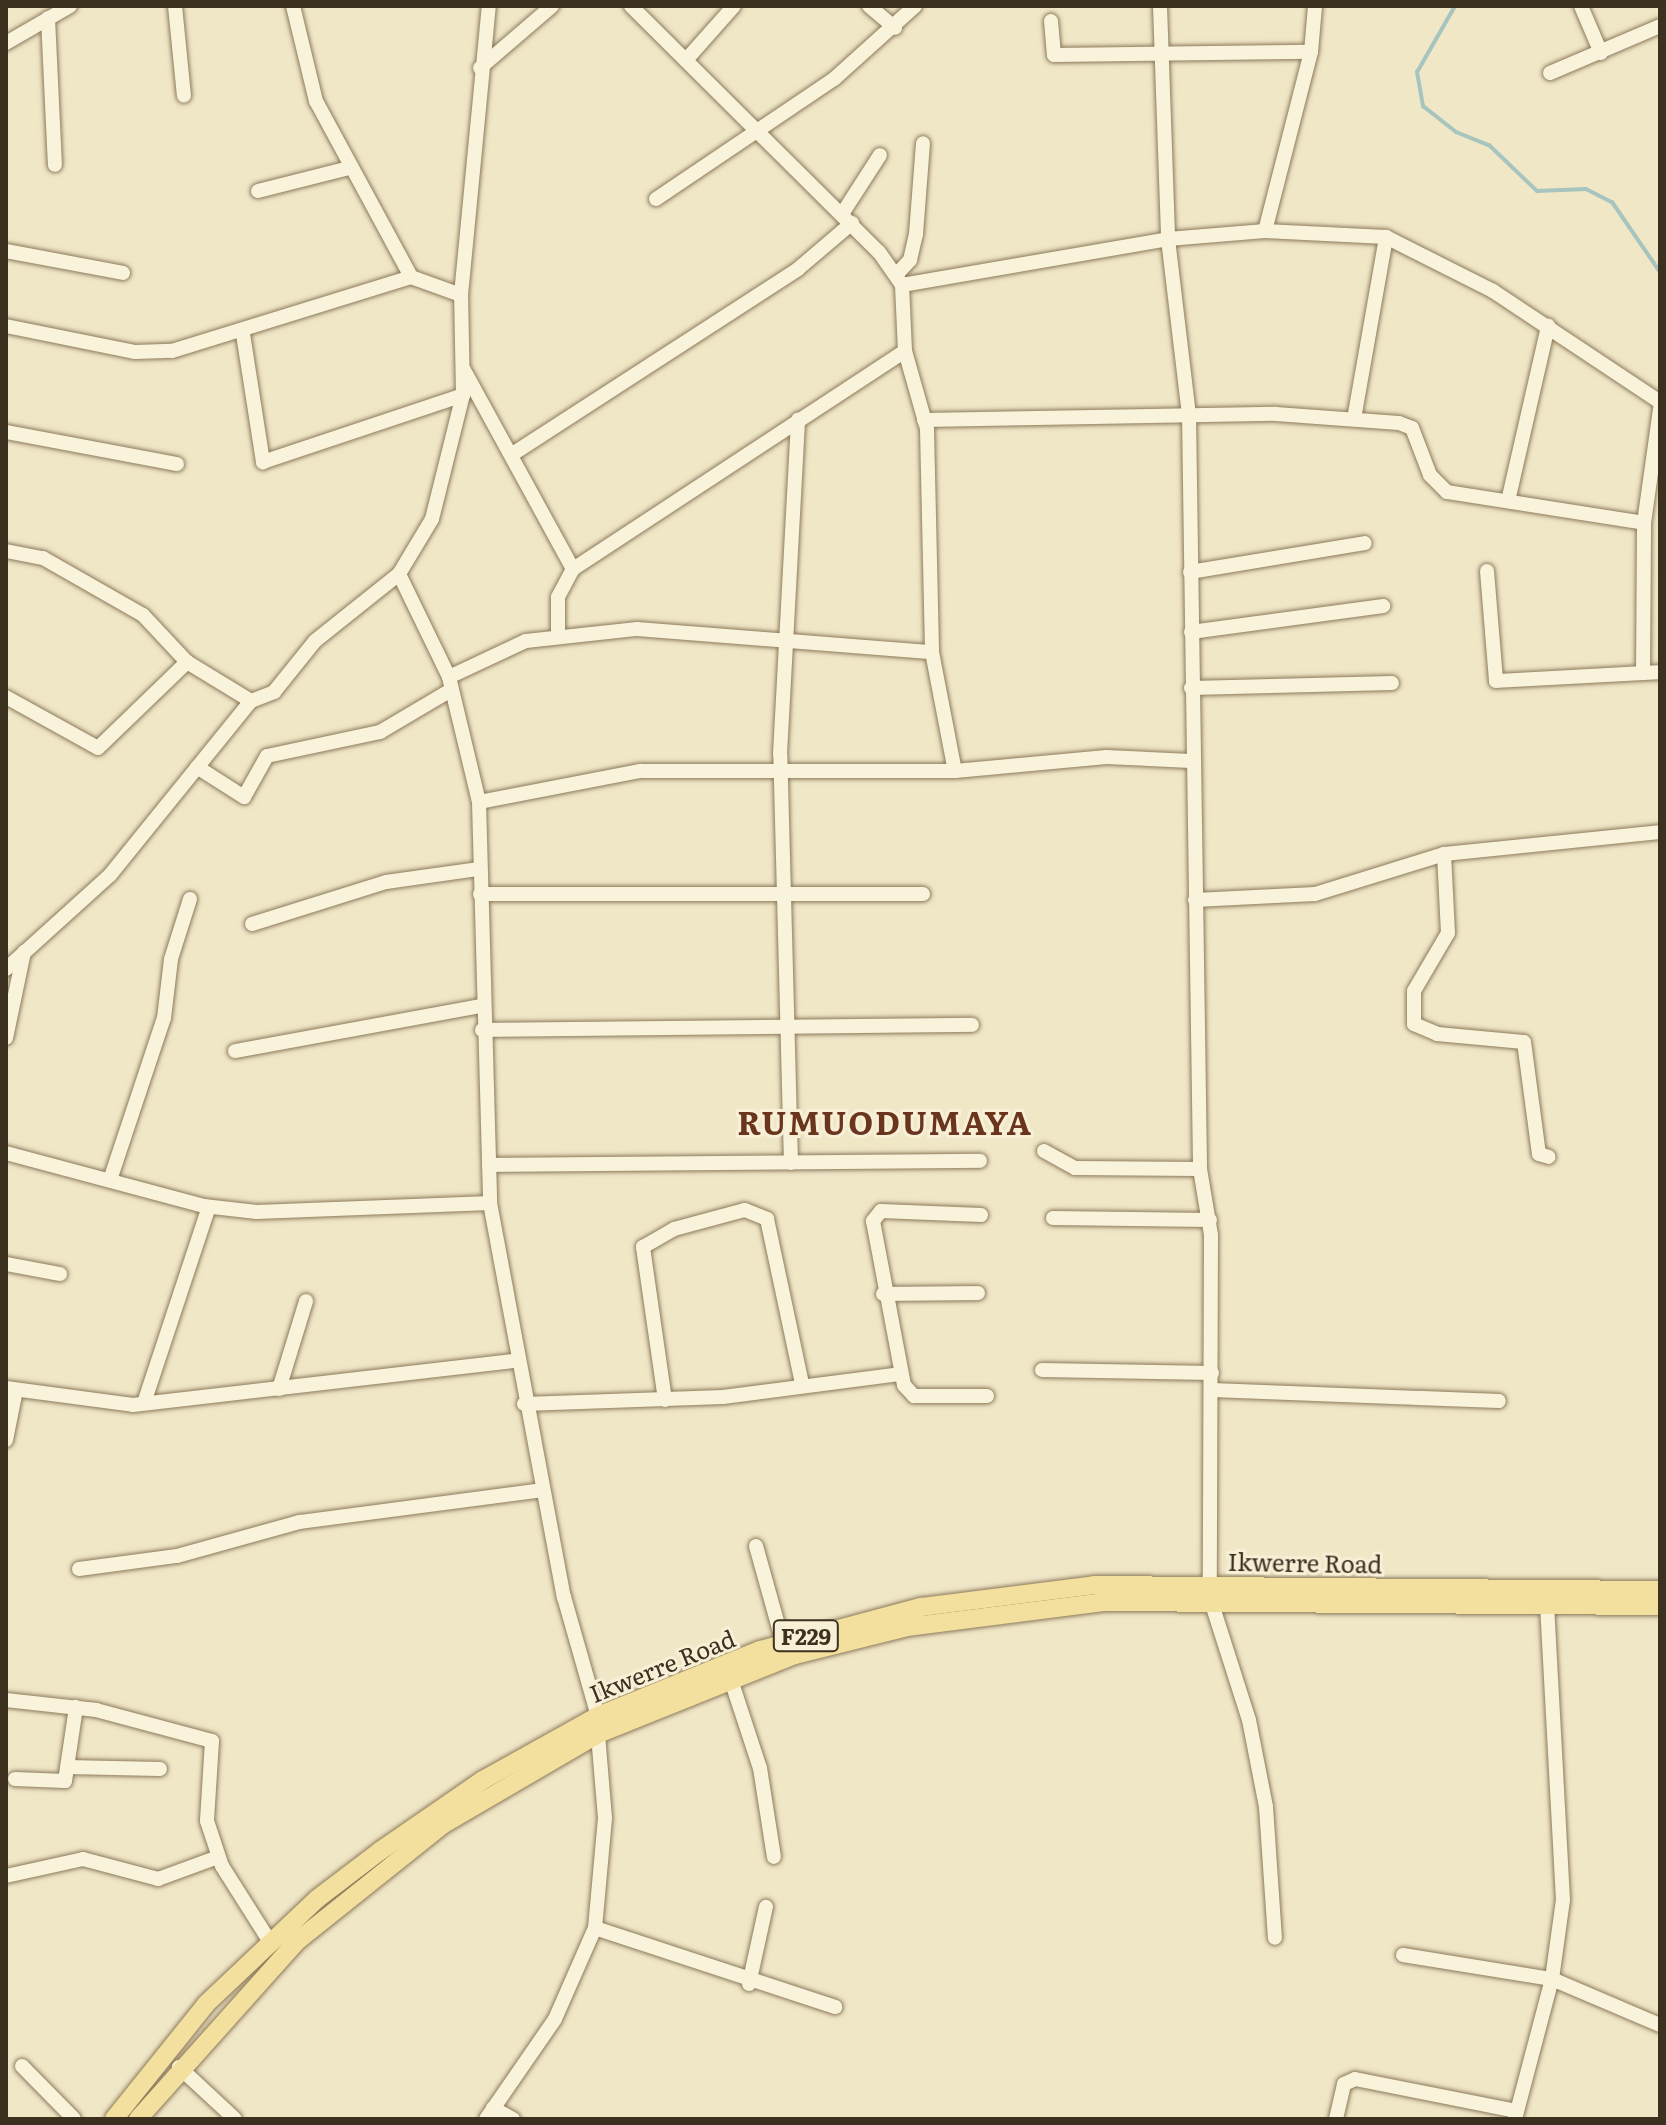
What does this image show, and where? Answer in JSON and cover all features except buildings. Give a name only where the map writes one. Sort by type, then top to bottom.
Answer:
[{"type":"main road","name":"Ikwerre Road","points":[[114,2119],[164,2052],[270,1942],[450,1801],[598,1725],[783,1643],[921,1607],[1034,1589],[1211,1593],[1660,1590]]},
{"type":"main road","name":"F229","points":[[138,2119],[179,2067],[296,1942],[393,1861],[598,1725],[730,1677],[850,1641],[990,1614],[1211,1593],[1660,1606]]},
{"type":"street","points":[[6,43],[70,6]]},
{"type":"street","points":[[175,6],[184,96]]},
{"type":"street","points":[[293,6],[316,101],[349,168],[411,277]]},
{"type":"street","points":[[6,969],[24,949],[110,875],[251,701],[274,692],[315,641],[399,574],[443,488],[463,395],[459,360],[461,295],[480,68],[489,6]]},
{"type":"street","points":[[480,68],[552,6]]},
{"type":"street","points":[[631,6],[847,219],[899,280]]},
{"type":"street","points":[[686,60],[734,6]]},
{"type":"street","points":[[869,6],[895,28]]},
{"type":"street","points":[[656,199],[759,133],[895,28],[915,6]]},
{"type":"street","points":[[1160,6],[1168,239],[1189,415],[1191,761],[1200,1169],[1210,1220],[1211,1593],[1249,1720],[1266,1807],[1275,1938]]},
{"type":"street","points":[[1265,231],[1311,52],[1315,6]]},
{"type":"street","points":[[1581,6],[1601,53]]},
{"type":"street","points":[[48,18],[55,165]]},
{"type":"street","points":[[1051,21],[1054,55],[1311,52]]},
{"type":"street","points":[[1550,73],[1660,26]]},
{"type":"street","points":[[923,143],[916,234],[910,260],[899,280],[905,351],[924,420],[932,652],[955,771]]},
{"type":"street","points":[[511,455],[798,269],[847,219],[880,155]]},
{"type":"street","points":[[258,191],[349,168]]},
{"type":"street","points":[[899,280],[1168,239],[1265,231],[1386,237],[1548,326],[1660,402]]},
{"type":"street","points":[[1354,419],[1386,237]]},
{"type":"street","points":[[6,251],[123,273]]},
{"type":"street","points":[[6,326],[135,352],[243,334],[411,277],[461,295]]},
{"type":"street","points":[[1508,501],[1548,326]]},
{"type":"street","points":[[243,334],[263,462],[463,395]]},
{"type":"street","points":[[558,633],[558,597],[573,569],[905,351]]},
{"type":"street","points":[[459,360],[573,569]]},
{"type":"street","points":[[1643,673],[1644,523],[1660,409]]},
{"type":"street","points":[[924,420],[1189,415],[1354,419],[1412,428],[1430,475],[1447,492],[1644,523]]},
{"type":"street","points":[[791,1163],[780,771],[783,637],[798,419]]},
{"type":"street","points":[[6,432],[177,464]]},
{"type":"street","points":[[1190,572],[1365,543]]},
{"type":"street","points":[[6,551],[43,558],[143,615],[187,662],[251,701]]},
{"type":"street","points":[[1487,571],[1496,681],[1660,672]]},
{"type":"street","points":[[399,574],[450,684],[479,802],[480,1006],[490,1203],[524,1404],[598,1725],[605,1818],[595,1928],[555,2019],[490,2114],[513,2119]]},
{"type":"street","points":[[1191,632],[1383,606]]},
{"type":"street","points":[[197,767],[244,797],[267,756],[380,732],[450,684],[558,633],[637,629],[783,637],[932,652]]},
{"type":"street","points":[[6,697],[98,748],[187,662]]},
{"type":"street","points":[[1191,688],[1392,683]]},
{"type":"street","points":[[479,802],[640,771],[955,771],[1050,758],[1191,761]]},
{"type":"street","points":[[1195,900],[1315,894],[1444,854],[1660,832]]},
{"type":"street","points":[[1444,854],[1448,933],[1414,991],[1414,1024],[1437,1034],[1524,1042],[1539,1154],[1549,1157]]},
{"type":"street","points":[[252,924],[386,882],[479,869]]},
{"type":"street","points":[[480,894],[923,894]]},
{"type":"street","points":[[110,1180],[164,1018],[171,959],[190,899]]},
{"type":"street","points":[[6,1038],[24,949]]},
{"type":"street","points":[[235,1051],[480,1006]]},
{"type":"street","points":[[482,1030],[972,1025]]},
{"type":"street","points":[[1044,1151],[1075,1168],[1200,1169]]},
{"type":"street","points":[[6,1153],[209,1207],[341,1214],[490,1203]]},
{"type":"street","points":[[489,1165],[980,1161]]},
{"type":"street","points":[[144,1403],[209,1207]]},
{"type":"street","points":[[665,1400],[643,1247],[674,1229],[745,1210],[767,1219],[802,1384]]},
{"type":"street","points":[[981,1215],[875,1214],[883,1294],[900,1374],[914,1396],[987,1396]]},
{"type":"street","points":[[1053,1218],[1210,1220]]},
{"type":"street","points":[[6,1264],[60,1274]]},
{"type":"street","points":[[883,1294],[978,1293]]},
{"type":"street","points":[[279,1389],[306,1301]]},
{"type":"street","points":[[6,1440],[11,1389],[81,1402],[144,1403],[516,1361]]},
{"type":"street","points":[[1042,1370],[1212,1373]]},
{"type":"street","points":[[524,1404],[665,1400],[900,1374]]},
{"type":"street","points":[[1212,1390],[1499,1401]]},
{"type":"street","points":[[79,1569],[177,1556],[300,1522],[542,1490]]},
{"type":"street","points":[[756,1546],[783,1643]]},
{"type":"street","points":[[1336,2119],[1344,2084],[1355,2079],[1515,2115],[1552,1979],[1563,1833],[1547,1604]]},
{"type":"street","points":[[730,1677],[760,1768],[774,1857]]},
{"type":"street","points":[[6,1700],[76,1707],[212,1741],[207,1821],[218,1857],[270,1942]]},
{"type":"street","points":[[15,1779],[65,1781],[76,1707]]},
{"type":"street","points":[[67,1767],[160,1769]]},
{"type":"street","points":[[6,1876],[83,1859],[158,1879],[218,1857]]},
{"type":"street","points":[[749,1984],[766,1907]]},
{"type":"street","points":[[595,1928],[749,1984],[835,2007]]},
{"type":"street","points":[[1403,1955],[1552,1979],[1660,2025]]},
{"type":"street","points":[[22,2066],[74,2119]]},
{"type":"street","points":[[179,2067],[235,2119]]},
{"type":"waterway","points":[[1455,6],[1417,72],[1423,106],[1456,132],[1489,145],[1537,191],[1586,189],[1612,202],[1660,272]]},
{"type":"district","name":"RUMUODUMAYA","points":[[885,1121]]}]
